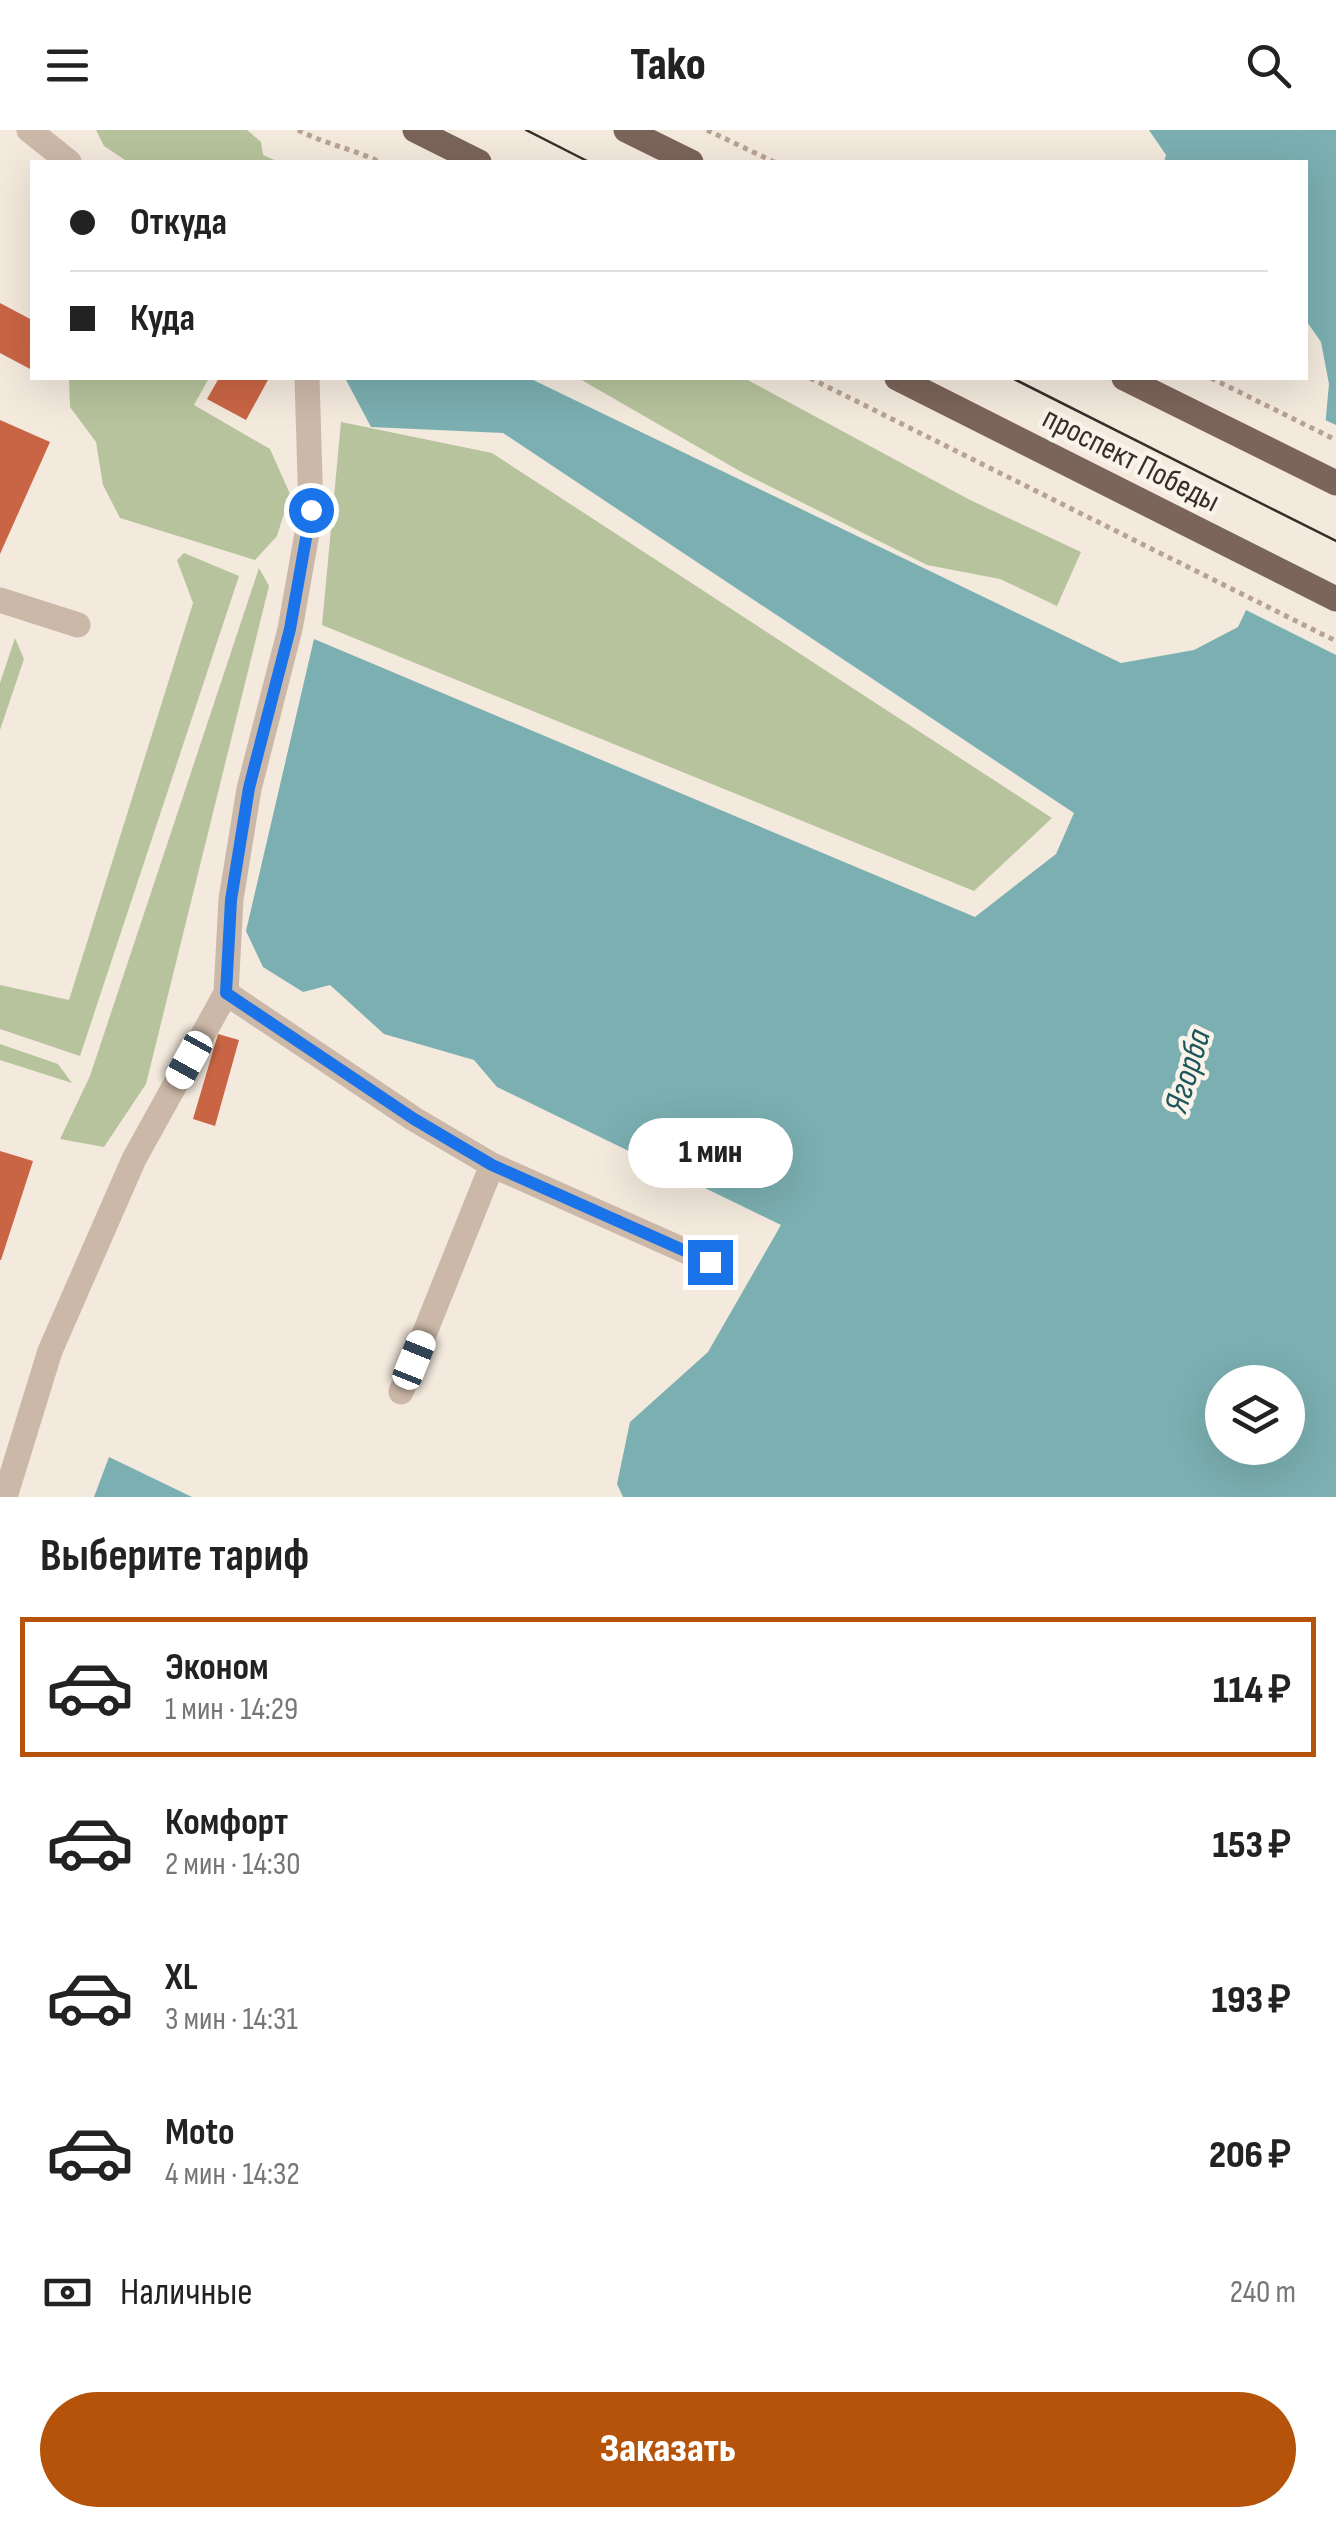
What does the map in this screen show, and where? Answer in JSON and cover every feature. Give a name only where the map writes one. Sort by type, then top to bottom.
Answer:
[{"type":"main road","points":[[415,130],[474,160]]},
{"type":"main road","points":[[626,130],[688,160]]},
{"type":"main road","name":"проспект Победы","points":[[901,380],[1336,599]]},
{"type":"main road","points":[[1128,380],[1336,483]]},
{"type":"lane","points":[[29,130],[66,160]]},
{"type":"lane","points":[[5,1497],[50,1351],[134,1159],[226,993],[231,900],[249,788],[290,629],[311,510],[307,380]]},
{"type":"lane","points":[[0,600],[78,624]]},
{"type":"lane","points":[[226,993],[414,1119],[492,1165],[710,1262]]},
{"type":"lane","points":[[401,1392],[492,1165]]},
{"type":"path","points":[[298,130],[331,147],[360,152],[376,160]]},
{"type":"path","points":[[708,130],[770,160]]},
{"type":"path","points":[[814,380],[1336,641]]},
{"type":"path","points":[[1215,380],[1336,440]]},
{"type":"green space","points":[[96,130],[247,130],[261,142],[263,155],[274,160],[125,160],[104,146]]},
{"type":"green space","points":[[69,380],[208,380],[194,405],[270,449],[290,494],[277,536],[255,560],[120,518],[103,485],[96,442],[70,407]]},
{"type":"green space","points":[[581,380],[748,380],[970,500],[1081,552],[1057,606],[1000,579],[927,565],[745,474]]},
{"type":"green space","points":[[341,422],[492,453],[1052,818],[974,891],[322,625]]},
{"type":"green space","points":[[184,553],[239,576],[80,1056],[0,1029],[0,985],[69,1000],[193,603],[177,560]]},
{"type":"green space","points":[[259,568],[269,586],[146,1084],[104,1147],[60,1139],[90,1076]]},
{"type":"green space","points":[[15,638],[24,659],[0,730],[0,683]]},
{"type":"green space","points":[[0,1044],[58,1064],[72,1083],[0,1060]]},
{"type":"water","name":"Ягорба","points":[[1149,130],[1336,130],[1336,1497],[623,1497],[617,1484],[630,1422],[708,1352],[781,1225],[497,1087],[474,1060],[384,1034],[330,985],[303,992],[263,967],[246,931],[314,639],[975,917],[1056,854],[1074,813],[503,433],[371,427],[346,380],[533,380],[1121,663],[1194,650],[1238,627],[1323,449],[1329,384],[1321,342],[1308,323],[1308,160],[1165,160],[1166,155]]},
{"type":"water","points":[[109,1457],[192,1497],[94,1497]]},
{"type":"pier","points":[[1321,418],[1336,425],[1336,655],[1242,608],[1318,448]]},
{"type":"building","points":[[0,303],[30,319],[30,369],[0,353]]},
{"type":"building","points":[[218,380],[268,380],[246,420],[207,399]]},
{"type":"building","points":[[0,420],[50,442],[0,554]]},
{"type":"building","points":[[218,1034],[239,1040],[215,1126],[193,1119]]},
{"type":"building","points":[[0,1151],[33,1161],[1,1260],[0,1260]]},
{"type":"tram line","points":[[526,130],[585,160]]},
{"type":"tram line","points":[[1016,380],[1336,541]]},
{"type":"route","points":[[311,510],[290,629],[274,676],[249,788],[231,900],[226,993],[414,1119],[492,1165],[710,1262]]}]
